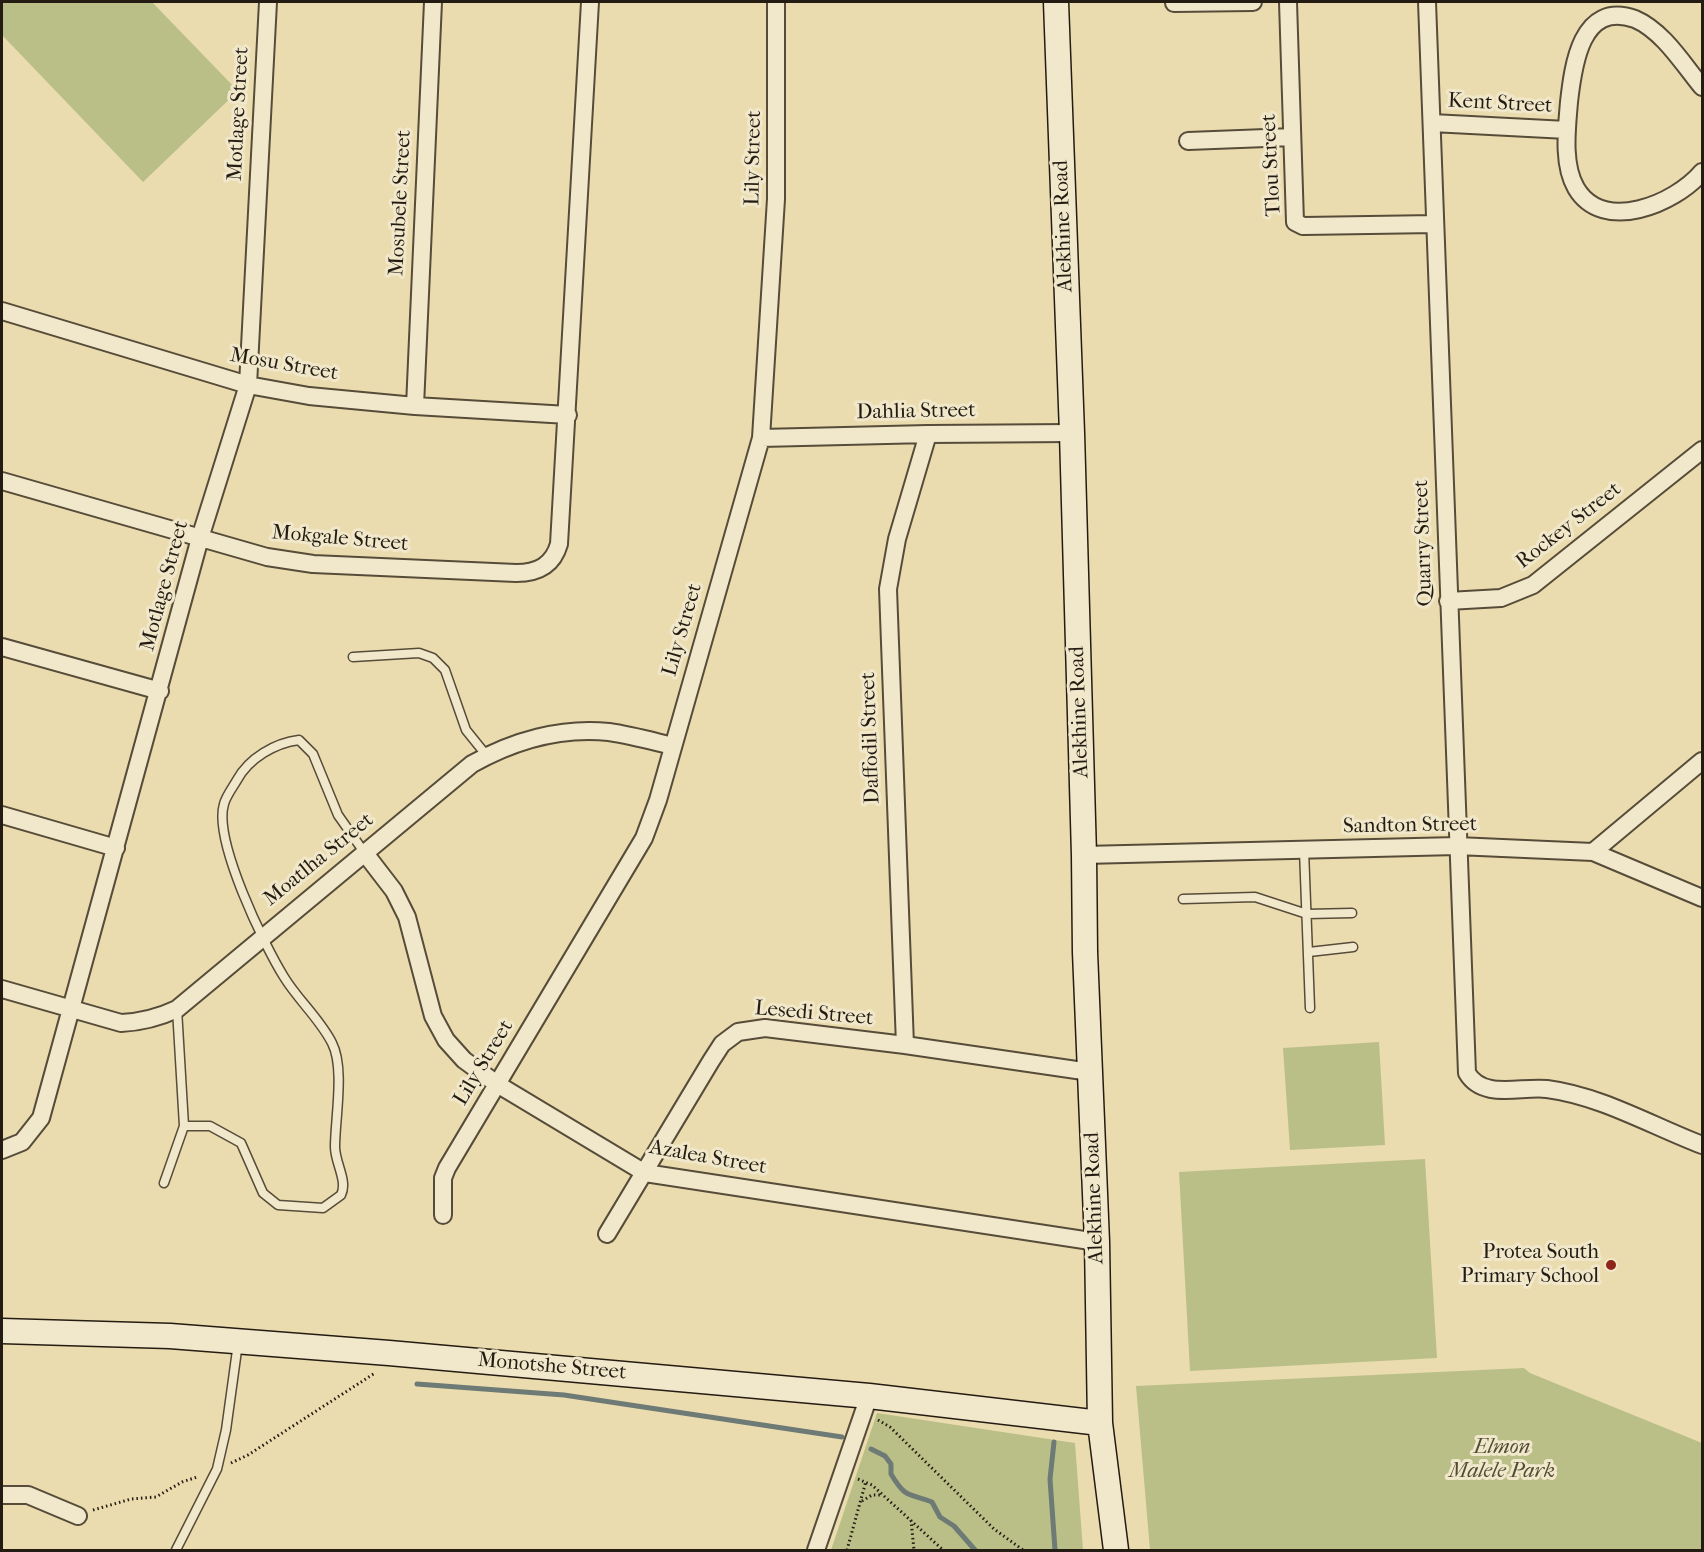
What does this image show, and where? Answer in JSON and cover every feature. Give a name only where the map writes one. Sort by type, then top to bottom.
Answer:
[{"type":"street","name":"Motlage Street","points":[[2,1150],[22,1142],[41,1118],[160,692],[200,538],[248,385],[267,2]]},
{"type":"street","name":"Mosubele Street","points":[[415,406],[433,2]]},
{"type":"street","points":[[568,415],[590,2]]},
{"type":"street","name":"Lily Street","points":[[443,1215],[443,1178],[447,1167],[644,838],[762,438],[777,176],[776,2]]},
{"type":"street","name":"Alekhine Road","points":[[1056,2],[1072,434],[1084,855],[1084,952],[1097,1242],[1100,1423],[1116,1551]]},
{"type":"street","points":[[1174,3],[1253,2]]},
{"type":"street","name":"Tlou Street","points":[[1288,2],[1295,222],[1299,225],[1435,224]]},
{"type":"street","name":"Quarry Street","points":[[1427,2],[1465,1062],[1472,1080],[1489,1089],[1562,1091],[1629,1114],[1702,1145]]},
{"type":"street","name":"Kent Street","points":[[1702,87],[1661,37],[1647,26],[1634,18],[1617,15],[1604,16],[1592,25],[1576,53],[1567,130],[1570,173],[1576,188],[1589,202],[1609,212],[1629,213],[1647,207],[1681,189],[1702,172]]},
{"type":"street","name":"Kent Street","points":[[1431,123],[1567,130]]},
{"type":"street","points":[[1188,141],[1292,138]]},
{"type":"street","name":"Mosu Street","points":[[2,311],[248,385],[309,396],[415,406],[568,415]]},
{"type":"street","name":"Mokgale Street","points":[[2,481],[267,557],[313,564],[516,573],[540,569],[553,559],[559,544],[568,415]]},
{"type":"street","name":"Dahlia Street","points":[[762,438],[928,434],[1072,434]]},
{"type":"street","name":"Daffodil Street","points":[[905,1045],[888,589],[897,539],[928,434]]},
{"type":"street","name":"Rockey Street","points":[[1448,601],[1501,598],[1533,585],[1702,450]]},
{"type":"street","points":[[2,648],[160,692]]},
{"type":"street","name":"Moatlha Street","points":[[2,989],[121,1023],[142,1022],[177,1009],[472,764],[500,748],[530,738],[568,733],[609,732],[673,746]]},
{"type":"street","points":[[1702,761],[1593,852],[1702,898]]},
{"type":"street","points":[[2,815],[116,848]]},
{"type":"street","name":"Sandton Street","points":[[1084,855],[1457,846],[1593,852]]},
{"type":"street","name":"Azalea Street","points":[[364,852],[394,891],[407,917],[433,1016],[446,1040],[464,1060],[497,1084],[645,1173],[1097,1242]]},
{"type":"street","name":"Lesedi Street","points":[[607,1234],[722,1044],[738,1032],[765,1029],[905,1045],[1090,1072]]},
{"type":"street","name":"Monotshe Street","points":[[2,1331],[170,1336],[389,1353],[866,1404],[1100,1423]]},
{"type":"street","points":[[816,1551],[866,1404]]},
{"type":"street","points":[[2,1495],[28,1495],[78,1516]]},
{"type":"lane","points":[[353,657],[419,653],[433,657],[445,670],[466,730],[486,756]]},
{"type":"lane","points":[[184,1126],[210,1126],[241,1143],[263,1193],[278,1205],[323,1208],[336,1201],[343,1190],[336,1158],[337,1062],[333,1045],[284,977],[237,877],[223,821],[224,804],[242,771],[254,758],[287,741],[299,740],[314,754],[338,815],[364,852]]},
{"type":"lane","points":[[1304,850],[1310,1008]]},
{"type":"lane","points":[[1183,899],[1255,897],[1307,914],[1352,913]]},
{"type":"lane","points":[[1309,952],[1353,947]]},
{"type":"lane","points":[[164,1183],[184,1126],[177,1009]]},
{"type":"lane","points":[[176,1551],[217,1469],[226,1430],[238,1343]]},
{"type":"path","points":[[78,1516],[131,1499],[156,1497],[182,1482],[248,1455],[376,1372]]},
{"type":"path","points":[[866,1404],[994,1529],[1024,1550]]},
{"type":"path","points":[[843,1474],[866,1481],[943,1551]]},
{"type":"path","points":[[847,1551],[866,1481]]},
{"type":"path","points":[[862,1501],[872,1495],[884,1496]]},
{"type":"path","points":[[911,1520],[914,1551]]},
{"type":"green space","points":[[2,2],[152,2],[238,91],[143,182],[2,35]]},
{"type":"green space","points":[[1379,1042],[1385,1145],[1290,1150],[1283,1048]]},
{"type":"green space","points":[[1425,1159],[1437,1358],[1190,1371],[1179,1172]]},
{"type":"green space","name":"Elmon Malele Park","points":[[1524,1368],[1530,1373],[1702,1443],[1702,1550],[1150,1550],[1136,1386]]},
{"type":"green space","points":[[877,1413],[1075,1443],[1083,1550],[831,1550]]},
{"type":"waterway","points":[[417,1384],[564,1395],[842,1437]]},
{"type":"waterway","points":[[1054,1442],[1050,1479],[1055,1550]]},
{"type":"waterway","points":[[871,1449],[885,1456],[891,1464],[891,1474],[900,1488],[912,1496],[932,1502],[940,1517],[954,1526],[975,1550]]},
{"type":"place","name":"Protea South Primary School","points":[[1611,1265]]}]
